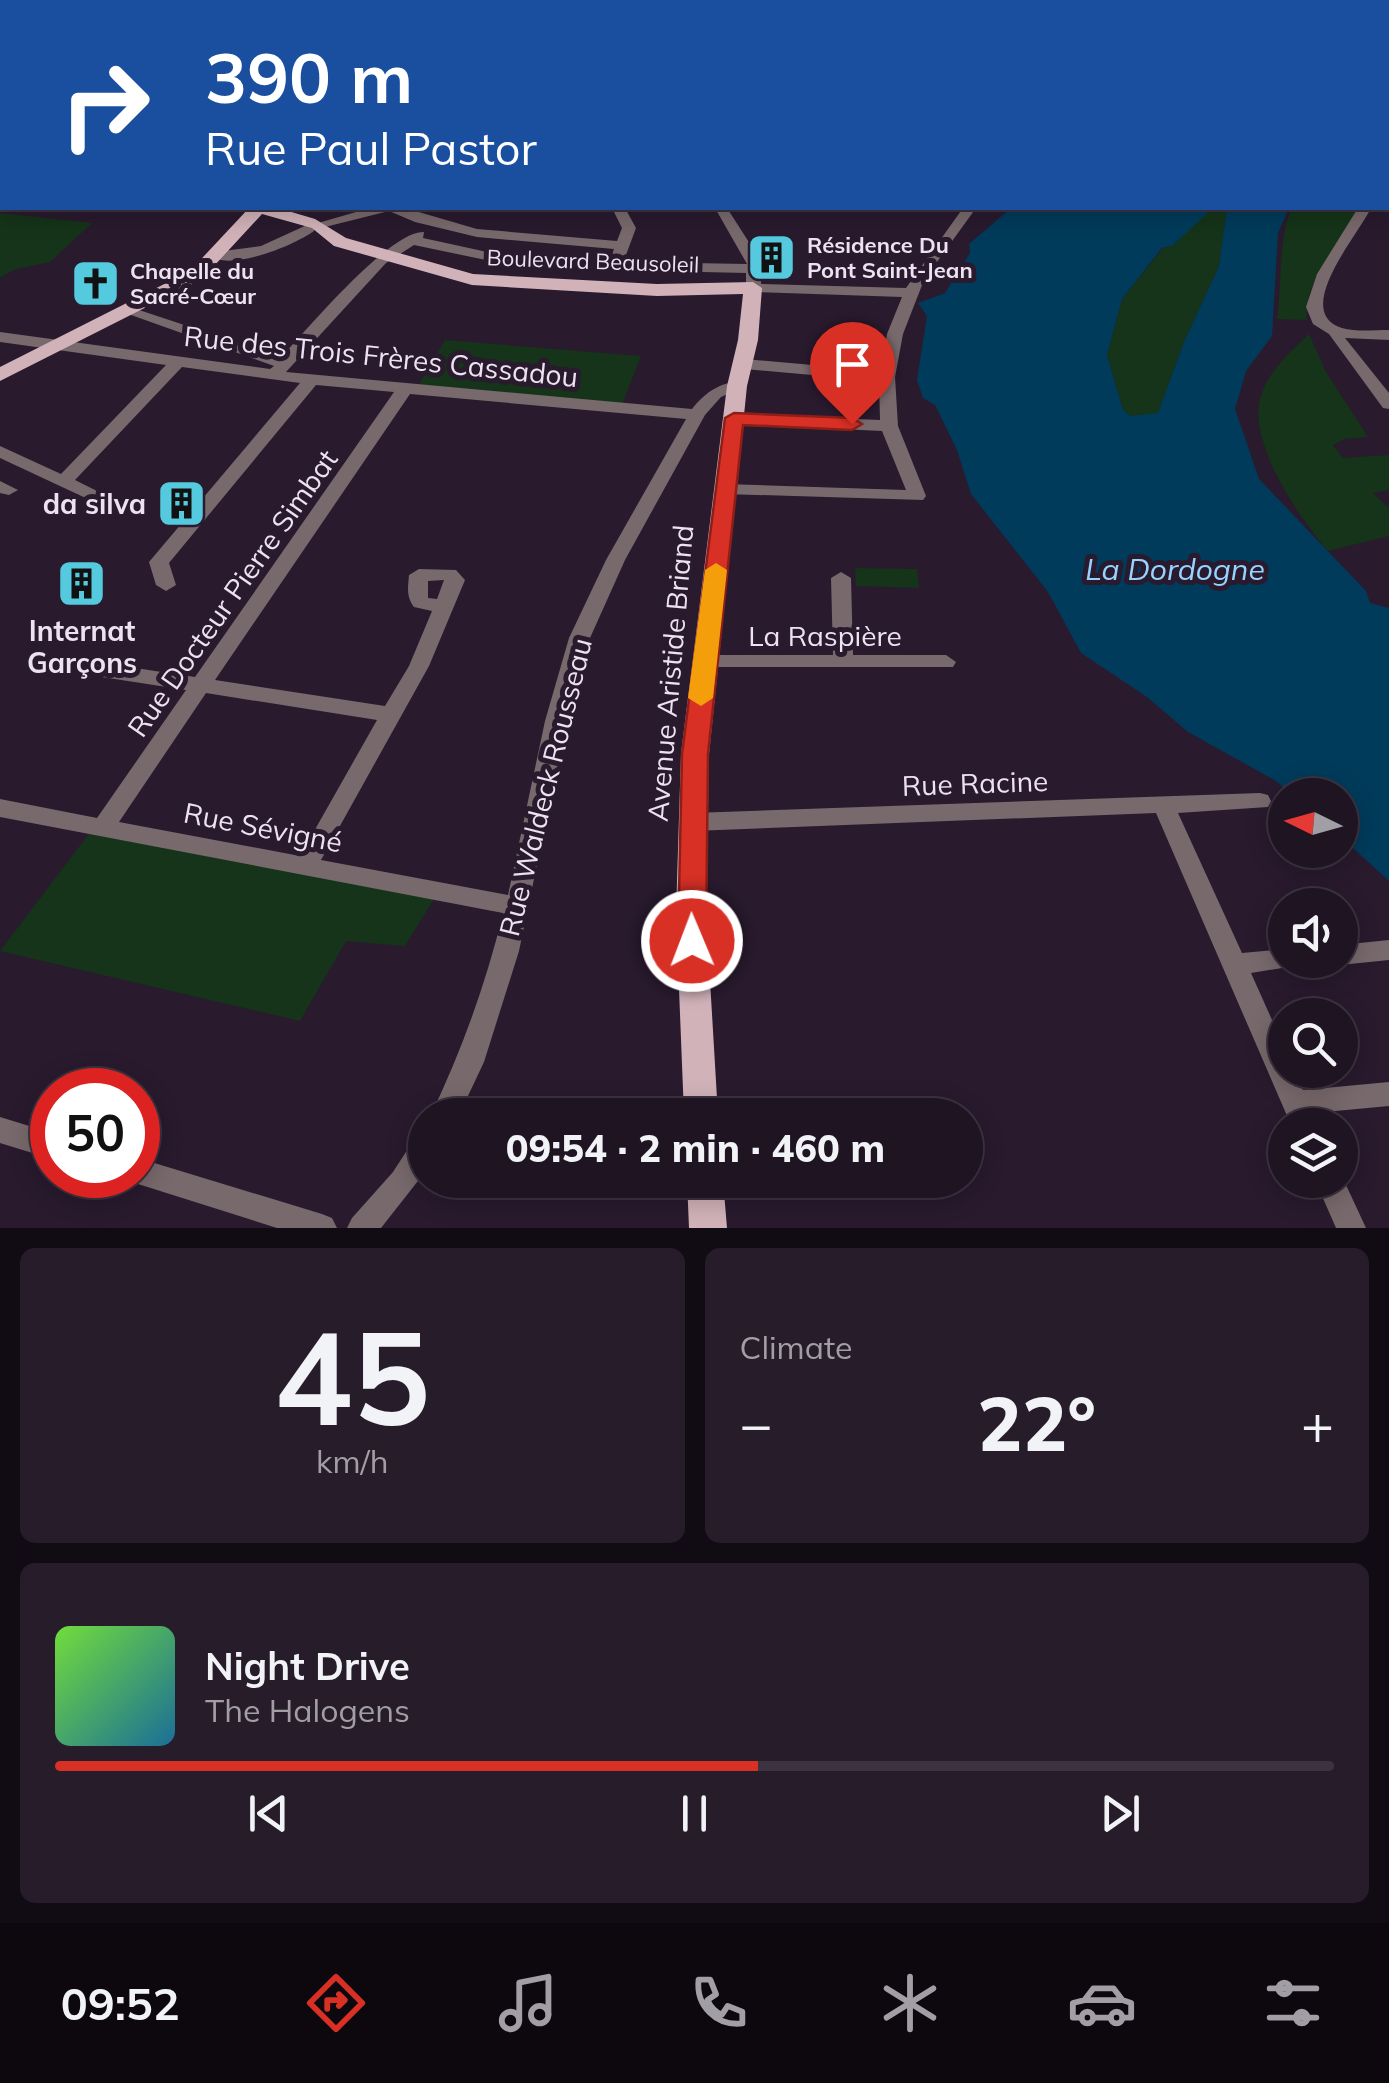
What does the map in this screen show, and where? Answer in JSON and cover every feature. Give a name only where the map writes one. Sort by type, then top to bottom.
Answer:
[{"type":"main road","points":[[0,376],[196,275],[259,210]]},
{"type":"main road","name":"Boulevard Beausoleil","points":[[263,210],[316,226],[340,242],[454,275],[499,282],[754,278]]},
{"type":"main road","name":"Avenue Aristide Briand","points":[[700,1098],[691,912],[693,822],[704,662],[754,278]]},
{"type":"main road","points":[[707,1198],[708,1228]]},
{"type":"street","points":[[216,256],[246,256],[316,226],[376,210]]},
{"type":"street","points":[[399,210],[437,224],[495,234],[623,246]]},
{"type":"street","points":[[411,240],[611,278],[629,228],[620,210]]},
{"type":"street","points":[[723,210],[749,251],[754,278],[909,293]]},
{"type":"street","points":[[726,489],[917,496],[889,426],[887,377],[895,334],[909,293],[969,210]]},
{"type":"street","points":[[1363,210],[1358,225],[1313,294],[1312,308],[1318,321],[1336,332],[1389,335]]},
{"type":"street","points":[[125,310],[279,370],[387,255],[437,224]]},
{"type":"street","points":[[454,275],[495,234]]},
{"type":"street","points":[[1336,332],[1389,404]]},
{"type":"street","name":"Rue des Trois Frères Cassadou","points":[[0,337],[177,364],[279,370],[312,380],[697,415]]},
{"type":"street","points":[[63,482],[177,364]]},
{"type":"street","points":[[744,364],[887,377]]},
{"type":"street","points":[[166,585],[159,562],[312,380]]},
{"type":"street","points":[[697,415],[720,389],[738,386]]},
{"type":"street","name":"Rue Docteur Pierre Simbat","points":[[103,827],[405,389]]},
{"type":"street","name":"Rue Waldeck Rousseau","points":[[454,1098],[476,1053],[492,1004],[572,660],[603,585],[697,415]]},
{"type":"street","points":[[734,418],[889,426]]},
{"type":"street","points":[[0,451],[106,502]]},
{"type":"street","points":[[841,578],[843,662]]},
{"type":"street","points":[[307,864],[419,666],[444,606]]},
{"type":"street","name":"La Raspière","points":[[704,662],[946,662]]},
{"type":"street","points":[[76,666],[392,715]]},
{"type":"street","name":"Rue Racine","points":[[693,822],[1260,802]]},
{"type":"street","points":[[1164,806],[1297,1108]]},
{"type":"street","name":"Rue Sévigné","points":[[0,808],[515,906]]},
{"type":"street","points":[[1358,953],[1389,950]]},
{"type":"street","points":[[1234,964],[1268,961]]},
{"type":"street","points":[[1327,1108],[1389,1094]]},
{"type":"street","points":[[0,1130],[30,1139]]},
{"type":"street","points":[[362,1228],[408,1173]]},
{"type":"street","points":[[160,1178],[322,1228]]},
{"type":"street","points":[[1337,1198],[1351,1228]]},
{"type":"green space","points":[[1208,210],[1227,210],[1219,266],[1184,342],[1158,414],[1131,416],[1123,411],[1107,355],[1122,299],[1163,248],[1172,246]]},
{"type":"green space","points":[[1291,210],[1359,210],[1317,276],[1307,305],[1307,320],[1277,319]]},
{"type":"green space","points":[[0,213],[92,223],[50,262],[13,270],[0,278]]},
{"type":"green space","points":[[1309,334],[1326,372],[1368,437],[1344,439],[1333,445],[1343,458],[1389,455],[1389,490],[1373,493],[1389,508],[1389,536],[1328,551],[1278,478],[1261,435],[1258,414],[1269,378]]},
{"type":"green space","points":[[445,340],[641,356],[622,405],[417,388]]},
{"type":"green space","points":[[855,568],[917,569],[919,588],[856,586]]},
{"type":"green space","points":[[91,831],[434,899],[405,946],[346,941],[300,1021],[0,951]]},
{"type":"water","name":"La Dordogne","points":[[1009,210],[1211,210],[1172,246],[1162,248],[1122,299],[1107,355],[1123,410],[1131,416],[1158,413],[1184,342],[1219,266],[1227,210],[1288,210],[1278,233],[1272,336],[1246,371],[1235,409],[1259,479],[1366,591],[1370,603],[1389,608],[1389,881],[1358,853],[1358,778],[1271,778],[1188,732],[1147,697],[1081,653],[1048,592],[971,494],[957,450],[935,405],[923,398],[917,380],[927,316],[918,303],[945,293],[970,253],[969,244]]},
{"type":"slow traffic","points":[[701,698],[716,570]]},
{"type":"place","name":"Résidence Du Pont Saint-Jean","points":[[772,258]]},
{"type":"place","name":"Chapelle du Sacré-Cœur","points":[[95,284]]},
{"type":"place","name":"da silva","points":[[181,503]]},
{"type":"place","name":"Internat Garçons","points":[[82,583]]},
{"type":"route","points":[[692,941],[695,754],[734,418],[852,424]]}]
